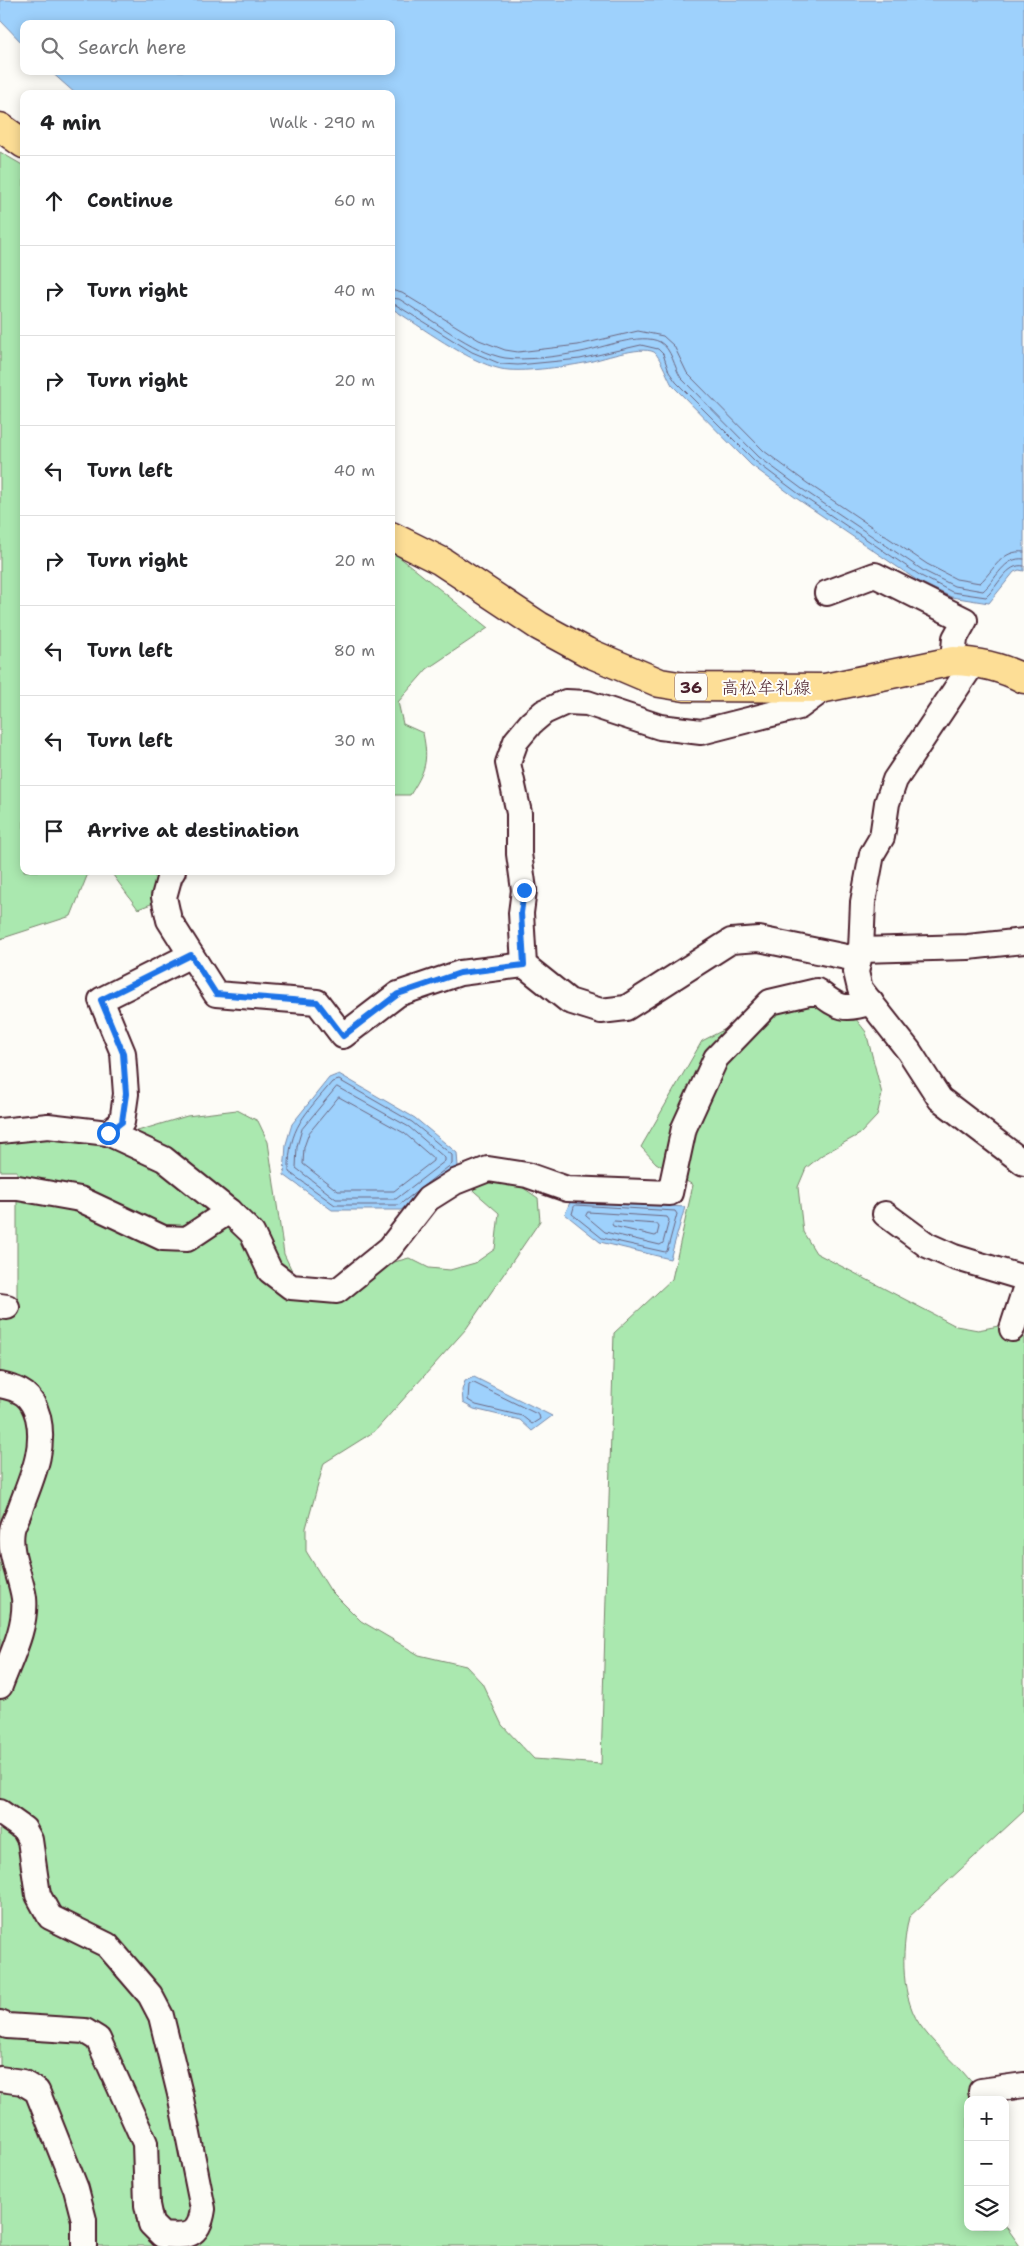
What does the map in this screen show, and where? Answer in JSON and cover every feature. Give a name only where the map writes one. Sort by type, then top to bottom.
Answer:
[{"type":"main road","points":[[0,127],[20,141]]},
{"type":"main road","name":"高松牟礼線","points":[[395,538],[441,561],[539,626],[587,652],[660,683],[685,687],[825,688],[963,661],[1009,671],[1024,679]]},
{"type":"street","points":[[827,593],[875,575],[965,620],[955,638],[963,661],[896,780],[887,803],[882,837],[872,854],[863,902],[861,950],[856,972],[860,989],[910,1051],[940,1099],[1024,1164]]},
{"type":"street","points":[[524,965],[521,913],[524,890],[519,854],[519,813],[508,762],[516,741],[531,723],[544,712],[566,702],[587,703],[660,727],[701,732],[799,707],[825,688]]},
{"type":"street","points":[[170,875],[164,896],[169,920],[216,994],[317,1002],[343,1036],[398,994],[460,973],[524,965],[569,1001],[601,1011],[626,1008],[731,941],[759,940],[851,958],[861,950],[968,947],[1024,941]]},
{"type":"street","points":[[108,1133],[122,1122],[126,1094],[123,1053],[101,1000],[191,955]]},
{"type":"street","points":[[0,1131],[48,1126],[108,1133],[164,1159],[229,1211],[252,1233],[270,1271],[291,1287],[337,1291],[390,1248],[428,1199],[455,1182],[488,1169],[527,1175],[567,1189],[670,1193],[684,1128],[716,1058],[770,1002],[817,991],[838,1007],[858,1007],[871,1002]]},
{"type":"street","points":[[0,1188],[18,1188],[80,1200],[163,1238],[187,1239],[229,1211]]},
{"type":"street","points":[[886,1214],[927,1245],[945,1253],[1024,1278]]},
{"type":"street","points":[[1012,1329],[1024,1292]]},
{"type":"street","points":[[0,1385],[25,1393],[36,1409],[40,1428],[40,1448],[35,1470],[11,1530],[13,1554],[24,1599],[17,1641],[0,1686]]},
{"type":"street","points":[[0,1812],[24,1829],[30,1840],[38,1895],[50,1917],[107,1945],[150,1995],[161,2016],[180,2094],[202,2209],[201,2224],[194,2232],[186,2236],[162,2235],[150,2224],[147,2205],[145,2143],[98,2039],[85,2031],[7,2026],[0,2023]]},
{"type":"street","points":[[0,2079],[22,2082],[37,2091],[76,2189],[84,2220],[84,2246]]},
{"type":"street","points":[[981,2091],[1024,2085]]},
{"type":"green space","points":[[0,152],[20,164],[20,875],[87,875],[71,916],[0,939]]},
{"type":"green space","points":[[395,553],[488,628],[427,669],[398,702],[403,724],[423,733],[425,743],[424,766],[410,795],[395,795]]},
{"type":"green space","points":[[113,875],[165,875],[159,901],[138,909]]},
{"type":"green space","points":[[809,1003],[852,1014],[866,1032],[882,1094],[877,1116],[860,1134],[822,1155],[806,1168],[798,1187],[803,1232],[816,1253],[956,1326],[978,1330],[1024,1321],[1024,1811],[909,1917],[904,1960],[906,1990],[915,2017],[930,2038],[970,2080],[981,2096],[964,2096],[964,2231],[1009,2231],[1020,2246],[0,2246],[0,1308],[17,1305],[17,1171],[0,1171],[0,1138],[121,1136],[187,1116],[237,1110],[258,1121],[268,1142],[284,1254],[294,1275],[317,1283],[409,1258],[429,1268],[450,1270],[475,1263],[495,1249],[499,1213],[467,1185],[506,1176],[538,1198],[540,1221],[466,1329],[375,1431],[324,1463],[306,1528],[306,1551],[330,1590],[361,1621],[419,1655],[466,1666],[482,1683],[502,1725],[534,1759],[601,1764],[614,1333],[672,1279],[693,1185],[656,1163],[641,1147],[702,1041],[741,1021]]},
{"type":"water","points":[[0,0],[1024,0],[1024,571],[1014,572],[989,603],[951,597],[918,581],[751,465],[672,385],[654,352],[639,350],[554,368],[530,370],[501,369],[473,359],[395,311],[395,90],[71,90],[55,75],[395,75],[395,20],[20,20],[20,41],[0,20]]},
{"type":"water","points":[[339,1074],[415,1118],[457,1153],[458,1166],[401,1210],[332,1210],[284,1175],[286,1144],[292,1124],[329,1078]]},
{"type":"water","points":[[571,1200],[685,1207],[670,1259],[600,1242],[565,1214]]},
{"type":"water","points":[[474,1377],[552,1416],[532,1431],[520,1420],[474,1409],[463,1403],[462,1390],[465,1381]]},
{"type":"route","points":[[108,1133],[122,1122],[126,1094],[123,1053],[101,1000],[191,955],[216,994],[317,1002],[343,1036],[398,994],[460,973],[524,965],[521,913],[524,890]]}]
